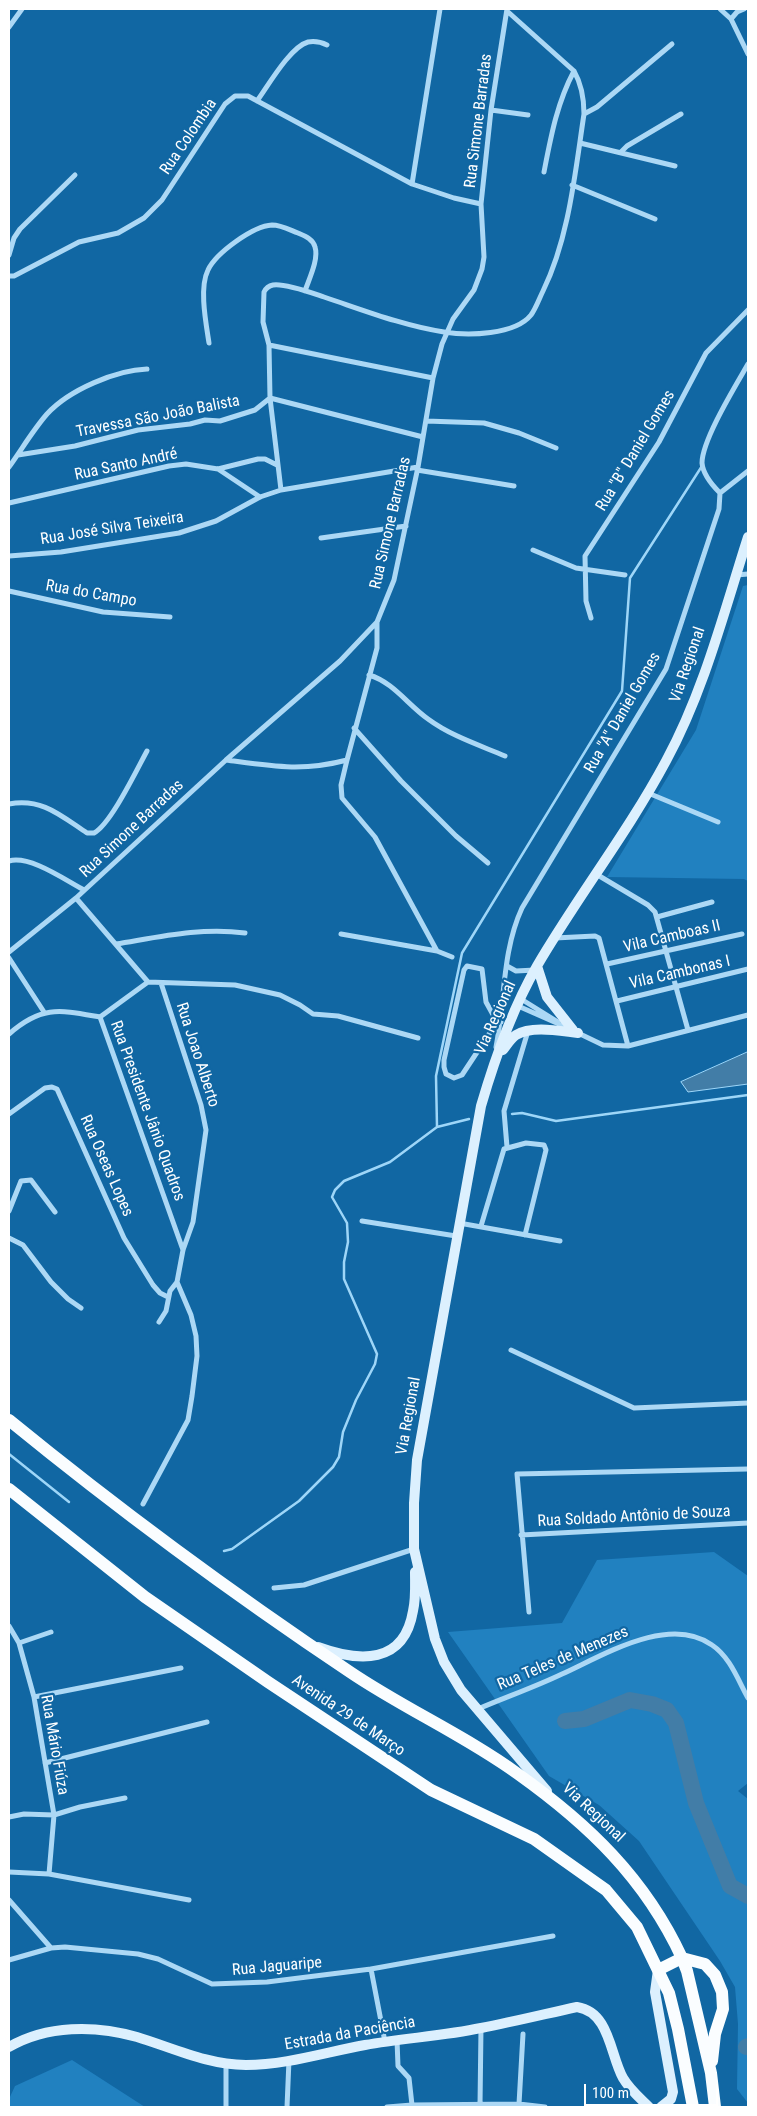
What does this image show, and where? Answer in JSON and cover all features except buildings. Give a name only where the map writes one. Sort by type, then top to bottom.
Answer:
[{"type":"main road","name":"Via Regional","points":[[306,1642],[336,1653],[357,1657],[377,1656],[391,1650],[401,1640],[408,1627],[413,1612],[414,1502],[417,1460],[481,1106],[494,1061],[536,968],[647,793],[676,742],[688,714],[748,537]]},
{"type":"main road","points":[[536,968],[547,997],[575,1032]]},
{"type":"main road","points":[[494,1061],[517,1034],[540,1030],[575,1032]]},
{"type":"main road","points":[[9,1420],[87,1484],[306,1642],[352,1674],[518,1773],[564,1810]]},
{"type":"main road","name":"Avenida 29 de Março","points":[[9,1489],[145,1597],[268,1682],[431,1790],[458,1805],[511,1827],[556,1852],[606,1890],[637,1928],[658,1970]]},
{"type":"main road","name":"Via Regional","points":[[414,1554],[435,1638],[444,1662],[461,1690],[564,1810],[610,1850],[634,1877],[682,1958],[688,1971],[711,2073],[715,2107]]},
{"type":"main road","points":[[658,1970],[682,1958],[705,1964],[715,1975],[722,1992],[723,2009],[715,2034],[711,2073]]},
{"type":"main road","points":[[658,1970],[656,1992],[673,2092],[671,2099],[661,2107]]},
{"type":"main road","points":[[658,1970],[669,1993],[693,2107]]},
{"type":"main road","name":"Estrada da Paciência","points":[[9,2047],[34,2035],[53,2031],[107,2030],[226,2064],[254,2064],[480,2028],[577,2007],[584,2008],[601,2022],[622,2076],[636,2095],[650,2107]]},
{"type":"street","points":[[9,27],[22,9]]},
{"type":"street","points":[[412,184],[440,9]]},
{"type":"street","points":[[720,9],[731,18],[748,54]]},
{"type":"street","points":[[731,18],[737,12],[744,9]]},
{"type":"street","points":[[281,490],[270,398],[269,346],[263,322],[264,292],[269,286],[275,285],[305,292],[398,321],[446,333],[504,330],[524,322],[532,314],[548,280],[563,233],[580,143],[584,114],[584,96],[574,70],[507,10]]},
{"type":"street","name":"Rua Simone Barradas","points":[[9,952],[76,898],[226,760],[340,661],[377,622],[394,580],[418,469],[432,378],[446,333],[474,290],[482,269],[484,257],[481,204],[491,110],[507,10]]},
{"type":"street","points":[[257,101],[296,50],[308,42],[327,45]]},
{"type":"street","points":[[584,114],[597,107],[672,44]]},
{"type":"street","points":[[544,172],[555,116],[574,70]]},
{"type":"street","name":"Rua Colombia","points":[[9,276],[14,276],[79,242],[118,233],[144,218],[162,200],[225,104],[235,96],[241,95],[257,101],[412,184],[446,196],[481,204]]},
{"type":"street","points":[[491,110],[528,115]]},
{"type":"street","points":[[621,152],[627,146],[681,114]]},
{"type":"street","points":[[580,143],[675,166]]},
{"type":"street","points":[[9,255],[14,238],[20,230],[75,175]]},
{"type":"street","points":[[572,185],[655,218]]},
{"type":"street","points":[[209,343],[204,303],[207,271],[215,259],[257,230],[273,225],[281,226],[309,238],[314,244],[316,256],[305,292]]},
{"type":"street","name":"Rua \"B\" Daniel Gomes","points":[[591,618],[586,601],[585,556],[659,442],[706,353],[748,310]]},
{"type":"street","points":[[269,346],[432,378]]},
{"type":"street","points":[[748,364],[719,416],[706,448],[702,465],[707,478],[720,493],[748,471]]},
{"type":"street","points":[[9,467],[47,414],[66,398],[109,376],[131,370],[147,369]]},
{"type":"street","points":[[270,398],[423,437]]},
{"type":"street","name":"Travessa São João Balista","points":[[18,455],[75,446],[138,430],[190,424],[205,420],[220,421],[255,410],[270,398]]},
{"type":"street","points":[[426,421],[484,424],[519,434],[556,448]]},
{"type":"street","name":"Rua Santo André","points":[[9,502],[150,469],[186,464],[218,469],[264,459],[277,465]]},
{"type":"street","points":[[218,469],[260,497]]},
{"type":"street","name":"Rua José Silva Teixeira","points":[[9,556],[61,552],[179,533],[216,521],[260,497],[281,490],[418,469],[514,486]]},
{"type":"street","name":"Rua \"A\" Daniel Gomes","points":[[494,1061],[509,943],[522,908],[666,669],[719,509],[720,493]]},
{"type":"street","points":[[321,538],[406,526]]},
{"type":"street","points":[[533,550],[576,568],[625,575]]},
{"type":"street","points":[[736,576],[748,574]]},
{"type":"street","name":"Rua do Campo","points":[[9,591],[103,612],[170,617]]},
{"type":"street","points":[[377,622],[377,648],[340,785],[342,798],[375,837],[437,951]]},
{"type":"street","points":[[369,675],[387,684],[440,728],[505,756]]},
{"type":"street","points":[[354,728],[401,781],[456,836],[488,863]]},
{"type":"street","points":[[9,804],[31,802],[45,805],[86,833],[94,833],[101,827],[117,804],[147,750]]},
{"type":"street","points":[[226,760],[285,768],[322,766],[347,760]]},
{"type":"street","points":[[647,793],[718,822]]},
{"type":"street","points":[[9,861],[23,860],[84,890]]},
{"type":"street","points":[[596,874],[648,905],[656,915],[688,1030]]},
{"type":"street","points":[[76,898],[148,982]]},
{"type":"street","points":[[656,915],[712,902]]},
{"type":"street","points":[[116,944],[183,932],[226,931],[245,933]]},
{"type":"street","points":[[342,934],[437,951],[452,957]]},
{"type":"street","name":"Vila Camboas II","points":[[607,964],[742,934]]},
{"type":"street","points":[[555,938],[595,936],[599,938],[628,1046]]},
{"type":"street","points":[[9,958],[44,1012],[9,1034]]},
{"type":"street","points":[[467,966],[482,969],[486,1002],[499,1022],[462,1075],[454,1078],[446,1074],[444,1060],[464,970],[467,966]]},
{"type":"street","points":[[507,966],[516,971],[536,968]]},
{"type":"street","name":"Vila Cambonas I","points":[[617,1001],[748,969]]},
{"type":"street","points":[[100,1017],[148,982],[244,987],[280,995],[313,1014],[338,1016],[418,1038]]},
{"type":"street","name":"Rua Joao Alberto","points":[[161,983],[205,1118],[206,1130],[193,1222],[183,1250],[177,1282]]},
{"type":"street","points":[[519,1002],[575,1032],[603,1044],[628,1046],[748,1015]]},
{"type":"street","name":"Rua Presidente Jânio Quadros","points":[[44,1012],[61,1010],[100,1017],[183,1250]]},
{"type":"street","points":[[506,1147],[504,1111],[528,1031]]},
{"type":"street","name":"Rua Oseas Lopes","points":[[9,1114],[45,1088],[52,1087],[57,1089],[124,1238],[153,1285],[160,1293],[168,1296]]},
{"type":"street","points":[[481,1226],[502,1152],[506,1147],[526,1143],[544,1145],[546,1150],[525,1235]]},
{"type":"street","points":[[9,1211],[21,1181],[31,1180],[55,1212]]},
{"type":"street","points":[[362,1220],[456,1236]]},
{"type":"street","points":[[459,1222],[560,1241]]},
{"type":"street","points":[[9,1238],[23,1245],[51,1282],[68,1299],[81,1308]]},
{"type":"street","points":[[159,1322],[166,1311],[168,1296],[177,1282]]},
{"type":"street","points":[[143,1504],[188,1420],[192,1396],[197,1356],[196,1336],[191,1315],[177,1282]]},
{"type":"street","points":[[511,1350],[634,1408],[748,1403]]},
{"type":"street","points":[[529,1612],[517,1474],[748,1469]]},
{"type":"street","name":"Rua Soldado Antônio de Souza","points":[[521,1535],[748,1523]]},
{"type":"street","points":[[274,1588],[304,1585],[414,1554]]},
{"type":"street","name":"Rua Mário Fiúza","points":[[9,1626],[19,1643],[34,1697],[54,1815],[49,1874]]},
{"type":"street","points":[[19,1643],[51,1632]]},
{"type":"street","name":"Rua Teles de Menezes","points":[[478,1709],[561,1675],[629,1642],[647,1637],[667,1635],[700,1638],[712,1645],[723,1654],[748,1698]]},
{"type":"street","points":[[34,1697],[181,1668]]},
{"type":"street","points":[[45,1763],[206,1722]]},
{"type":"street","points":[[9,1817],[24,1814],[54,1815],[80,1807],[125,1798]]},
{"type":"street","points":[[9,1872],[49,1874],[189,1900]]},
{"type":"street","points":[[9,1900],[51,1948]]},
{"type":"street","name":"Rua Jaguaripe","points":[[9,1960],[51,1948],[65,1947],[138,1954],[158,1959],[205,1981],[218,1984],[267,1982],[371,1969],[554,1936]]},
{"type":"street","points":[[371,1969],[385,2042]]},
{"type":"street","points":[[480,2028],[480,2105]]},
{"type":"street","points":[[519,2104],[523,2034]]},
{"type":"street","points":[[397,2040],[398,2066],[409,2078],[412,2105]]},
{"type":"street","points":[[287,2107],[289,2059]]},
{"type":"street","points":[[226,2064],[226,2107]]},
{"type":"street","points":[[387,2107],[519,2104],[545,2107]]},
{"type":"shaded area","points":[[748,585],[748,881],[744,879],[607,877],[696,730],[743,586]]},
{"type":"shaded area","points":[[748,1052],[748,1084],[688,1092],[681,1082]]},
{"type":"shaded area","points":[[714,1552],[748,1576],[748,1783],[738,1791],[748,1799],[748,2103],[737,2089],[738,2024],[735,1987],[720,1961],[639,1841],[599,1805],[549,1776],[448,1632],[562,1623],[597,1560]]},
{"type":"shaded area","points":[[72,2060],[145,2107],[9,2107],[9,2099],[15,2086]]},
{"type":"waterway","points":[[437,1127],[436,1076],[462,953],[622,691],[630,578],[702,466]]},
{"type":"waterway","points":[[512,1114],[522,1113],[556,1121],[748,1095]]},
{"type":"waterway","points":[[224,1551],[232,1549],[299,1501],[333,1467],[339,1457],[343,1432],[356,1400],[375,1364],[377,1354],[344,1279],[344,1262],[348,1242],[347,1223],[332,1197],[335,1190],[344,1181],[390,1162],[437,1127],[469,1119]]},
{"type":"waterway","points":[[9,1454],[69,1502]]},
{"type":"waterway","points":[[565,1721],[584,1719],[630,1700],[652,1704],[667,1710],[676,1723],[696,1803],[730,1886],[748,1896]]}]
